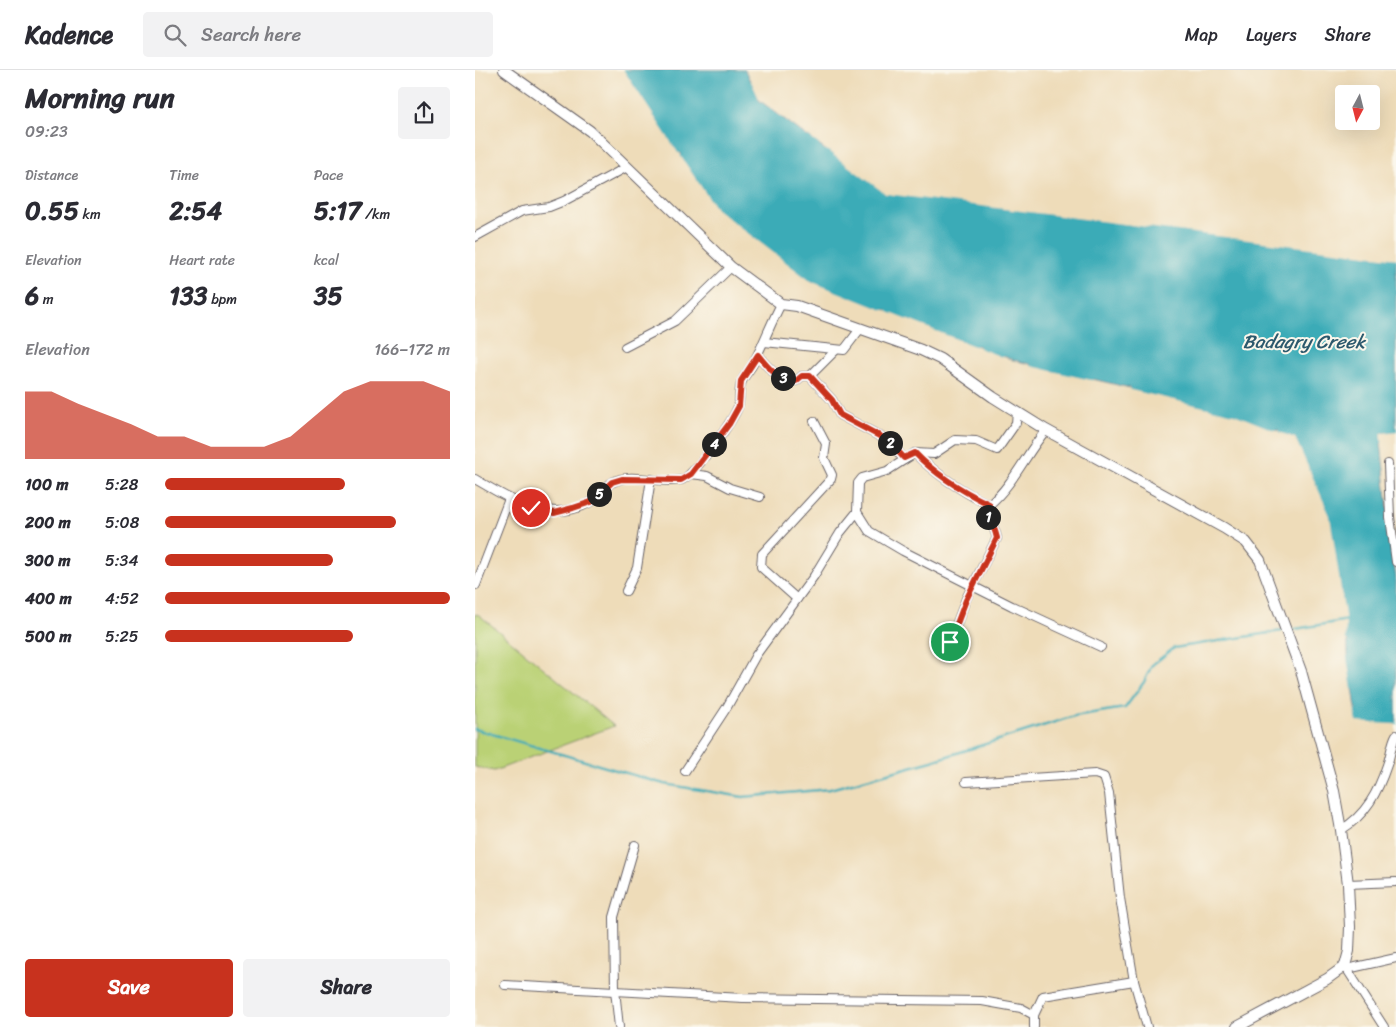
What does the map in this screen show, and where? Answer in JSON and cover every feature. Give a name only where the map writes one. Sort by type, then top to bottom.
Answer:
[{"type":"street","points":[[504,70],[590,131],[731,267],[781,304],[797,306],[921,350],[940,359],[993,397],[1046,430],[1246,542],[1260,560],[1289,638],[1306,690],[1334,792],[1348,884],[1350,927],[1346,968],[1384,1027]]},
{"type":"street","points":[[475,236],[522,211],[549,207],[564,201],[627,167]]},
{"type":"street","points":[[625,347],[675,321],[731,267]]},
{"type":"street","points":[[475,479],[509,499],[531,508],[554,513],[591,502],[612,482],[622,479],[681,480],[691,474],[717,441],[739,406],[741,381],[758,355],[767,331],[781,304]]},
{"type":"street","points":[[758,355],[773,373],[796,381],[802,376],[810,376],[836,350],[847,347],[860,329]]},
{"type":"street","points":[[763,342],[824,346],[836,350]]},
{"type":"street","points":[[810,376],[832,400],[840,415],[889,441],[904,458]]},
{"type":"street","points":[[1017,412],[1016,423],[997,450],[985,443],[965,439],[955,440],[934,454],[915,453],[904,458],[887,471],[862,478],[857,483],[857,512],[869,532],[1012,606],[1101,647]]},
{"type":"street","points":[[797,600],[761,567],[760,561],[762,554],[831,479],[832,475],[824,458],[826,444],[814,421]]},
{"type":"street","points":[[950,642],[966,600],[997,538],[995,528],[987,516],[989,504],[1002,494],[1029,450],[1046,430]]},
{"type":"street","points":[[915,453],[930,468],[957,487],[989,504]]},
{"type":"street","points":[[1388,464],[1396,562]]},
{"type":"street","points":[[691,474],[707,476],[730,488],[760,497]]},
{"type":"street","points":[[626,591],[637,568],[651,479]]},
{"type":"street","points":[[476,585],[509,499]]},
{"type":"street","points":[[685,771],[727,707],[756,655],[797,600],[840,533],[857,512]]},
{"type":"street","points":[[1341,830],[1357,820],[1367,809],[1387,765],[1396,735]]},
{"type":"street","points":[[966,782],[1095,774],[1104,777],[1109,793],[1120,898],[1134,981],[1147,1027]]},
{"type":"street","points":[[619,1027],[615,990],[614,917],[635,845]]},
{"type":"street","points":[[1348,884],[1396,882]]},
{"type":"street","points":[[1237,1027],[1346,968],[1396,958]]},
{"type":"street","points":[[1034,1027],[1034,1015],[1043,996],[1134,981]]},
{"type":"street","points":[[505,985],[743,998],[982,1001],[1021,1008],[1034,1015]]},
{"type":"green space","points":[[475,614],[479,615],[614,726],[494,771],[475,767]]},
{"type":"water","name":"Badagry Creek","points":[[625,70],[745,70],[759,100],[885,195],[1396,260],[1396,430],[1380,433],[1396,581],[1396,723],[1358,721],[1348,656],[1347,621],[1331,515],[1296,437],[1235,413],[1013,360],[811,280],[717,208]]},
{"type":"waterway","points":[[625,70],[679,152]]},
{"type":"waterway","points":[[750,82],[757,97]]},
{"type":"waterway","points":[[808,138],[818,145]]},
{"type":"waterway","points":[[826,151],[885,195],[1396,260]]},
{"type":"waterway","points":[[682,156],[717,208],[811,280],[884,309]]},
{"type":"waterway","points":[[889,311],[975,345]]},
{"type":"waterway","points":[[980,347],[1003,356]]},
{"type":"waterway","points":[[1032,365],[1092,379]]},
{"type":"waterway","points":[[1132,389],[1235,413],[1275,429]]},
{"type":"waterway","points":[[1381,442],[1380,432],[1396,430]]},
{"type":"waterway","points":[[1280,431],[1296,437],[1331,515],[1347,621],[1347,639]]},
{"type":"waterway","points":[[1290,630],[1348,620]]},
{"type":"waterway","points":[[475,729],[664,784],[743,797],[830,789],[932,761],[1074,716],[1125,708],[1144,682],[1152,665],[1174,648],[1282,631]]},
{"type":"waterway","points":[[1348,657],[1353,688]]},
{"type":"waterway","points":[[1356,711],[1358,721],[1396,723]]},
{"type":"route","points":[[531,508],[554,513],[591,502],[612,482],[622,479],[681,480],[691,474],[729,424],[739,406],[741,381],[758,355],[773,373],[789,380],[796,381],[802,376],[810,376],[827,393],[840,415],[889,441],[904,458],[915,453],[930,468],[957,487],[989,504],[987,516],[995,528],[997,538],[966,600],[950,642]]}]
